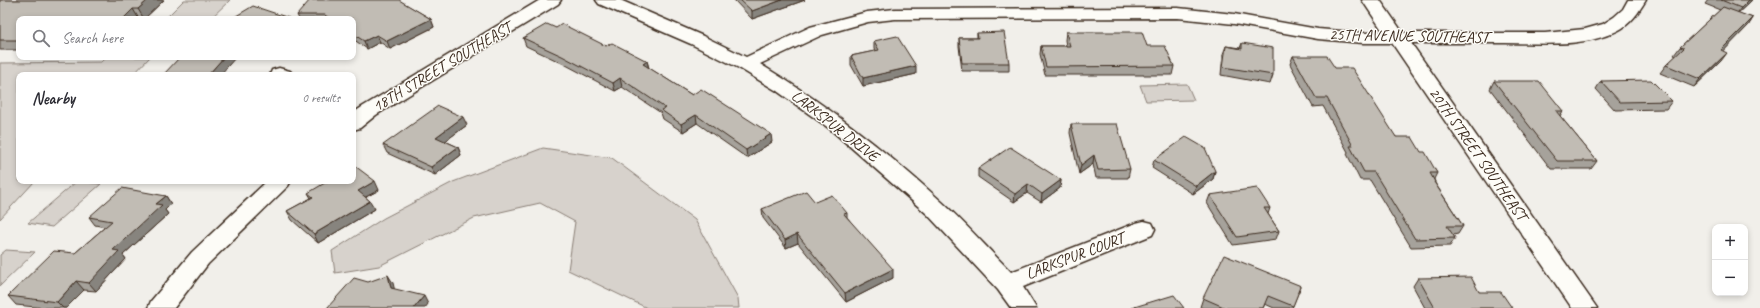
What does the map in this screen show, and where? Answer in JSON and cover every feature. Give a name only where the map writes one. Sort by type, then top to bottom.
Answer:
[{"type":"street","name":"18TH STREET SOUTHEAST","points":[[356,117],[361,108],[552,0]]},
{"type":"street","name":"LARKSPUR DRIVE","points":[[605,0],[697,40],[746,64],[784,87],[837,124],[935,208],[1007,283],[1024,308]]},
{"type":"street","name":"20TH STREET SOUTHEAST","points":[[1371,0],[1586,308]]},
{"type":"street","name":"25TH AVENUE SOUTHEAST","points":[[746,64],[816,31],[861,19],[895,14],[1178,13],[1213,16],[1288,30],[1336,36],[1398,38],[1573,37],[1596,33],[1615,25],[1627,16],[1637,0]]},
{"type":"street","points":[[160,308],[200,258],[277,184]]},
{"type":"street","name":"LARKSPUR COURT","points":[[1007,283],[1144,229]]},
{"type":"shaded area","points":[[184,0],[230,0],[213,16],[168,16]]},
{"type":"shaded area","points":[[103,60],[147,60],[136,72],[16,72],[16,184],[32,184],[0,219],[0,63],[101,62]]},
{"type":"shaded area","points":[[1187,84],[1194,100],[1146,101],[1140,85]]},
{"type":"shaded area","points":[[543,148],[612,158],[695,220],[738,298],[739,308],[647,308],[568,270],[575,222],[540,203],[474,218],[379,266],[335,273],[332,251],[384,218],[453,182]]},
{"type":"shaded area","points":[[74,184],[101,184],[52,227],[28,223]]},
{"type":"shaded area","points":[[6,250],[35,252],[0,286],[0,255]]},
{"type":"building","points":[[0,0],[148,0],[138,9],[133,9],[126,16],[16,16],[16,40],[0,40]]},
{"type":"building","points":[[310,0],[399,0],[431,19],[387,41],[377,35],[364,41],[356,36],[356,16],[297,15]]},
{"type":"building","points":[[740,0],[782,0],[752,11]]},
{"type":"building","points":[[1721,0],[1749,0],[1741,8]]},
{"type":"building","points":[[253,6],[283,16],[236,16]]},
{"type":"building","points":[[1723,7],[1753,18],[1721,50],[1727,53],[1700,79],[1666,65],[1684,48],[1680,47]]},
{"type":"building","points":[[547,24],[556,28],[562,24],[606,46],[612,43],[647,61],[643,64],[692,95],[701,89],[771,134],[746,150],[696,115],[681,124],[661,110],[665,108],[620,78],[613,83],[562,56],[523,38]]},
{"type":"building","points":[[1004,32],[1009,63],[962,63],[959,38],[978,38],[977,33]]},
{"type":"building","points":[[1066,32],[1142,32],[1147,46],[1165,46],[1174,66],[1046,67],[1041,46],[1070,46]]},
{"type":"building","points":[[897,36],[916,66],[863,78],[851,56],[879,50],[874,41]]},
{"type":"building","points":[[1242,43],[1273,48],[1273,75],[1223,67],[1226,46],[1242,49]]},
{"type":"building","points":[[1293,56],[1327,56],[1335,68],[1352,68],[1396,137],[1412,137],[1421,152],[1425,152],[1437,173],[1430,173],[1434,182],[1463,226],[1447,226],[1455,238],[1415,239],[1374,172],[1364,172],[1350,146],[1353,146],[1327,98],[1316,98]]},
{"type":"building","points":[[177,60],[221,60],[211,72],[166,72]]},
{"type":"building","points":[[1651,80],[1672,101],[1620,102],[1601,81]]},
{"type":"building","points":[[1494,81],[1539,81],[1563,111],[1556,111],[1597,161],[1557,161]]},
{"type":"building","points":[[438,106],[463,117],[436,137],[458,147],[431,167],[383,145]]},
{"type":"building","points":[[1071,124],[1117,124],[1130,169],[1098,170],[1094,155],[1081,165]]},
{"type":"building","points":[[1186,137],[1205,148],[1215,171],[1196,186],[1154,160]]},
{"type":"building","points":[[1010,147],[1061,180],[1042,194],[1028,184],[1015,194],[978,169]]},
{"type":"building","points":[[356,167],[375,181],[358,191],[370,201],[314,234],[287,211],[313,197],[308,193],[323,184],[356,184]]},
{"type":"building","points":[[122,188],[166,196],[156,204],[162,205],[113,250],[119,251],[89,283],[76,281],[57,302],[8,296],[54,251],[75,253],[112,221],[89,217]]},
{"type":"building","points":[[1257,188],[1270,208],[1264,208],[1279,231],[1237,237],[1210,195]]},
{"type":"building","points":[[806,191],[815,202],[832,195],[847,213],[844,214],[893,269],[845,293],[797,234],[785,240],[762,209]]},
{"type":"building","points":[[1224,255],[1301,286],[1293,306],[1268,296],[1263,308],[1226,308],[1203,298]]},
{"type":"building","points":[[388,275],[391,288],[424,296],[414,308],[327,308],[354,278],[368,282]]},
{"type":"building","points":[[1471,277],[1479,292],[1501,292],[1512,308],[1435,308],[1418,278]]},
{"type":"building","points":[[1174,295],[1184,308],[1131,308]]}]
